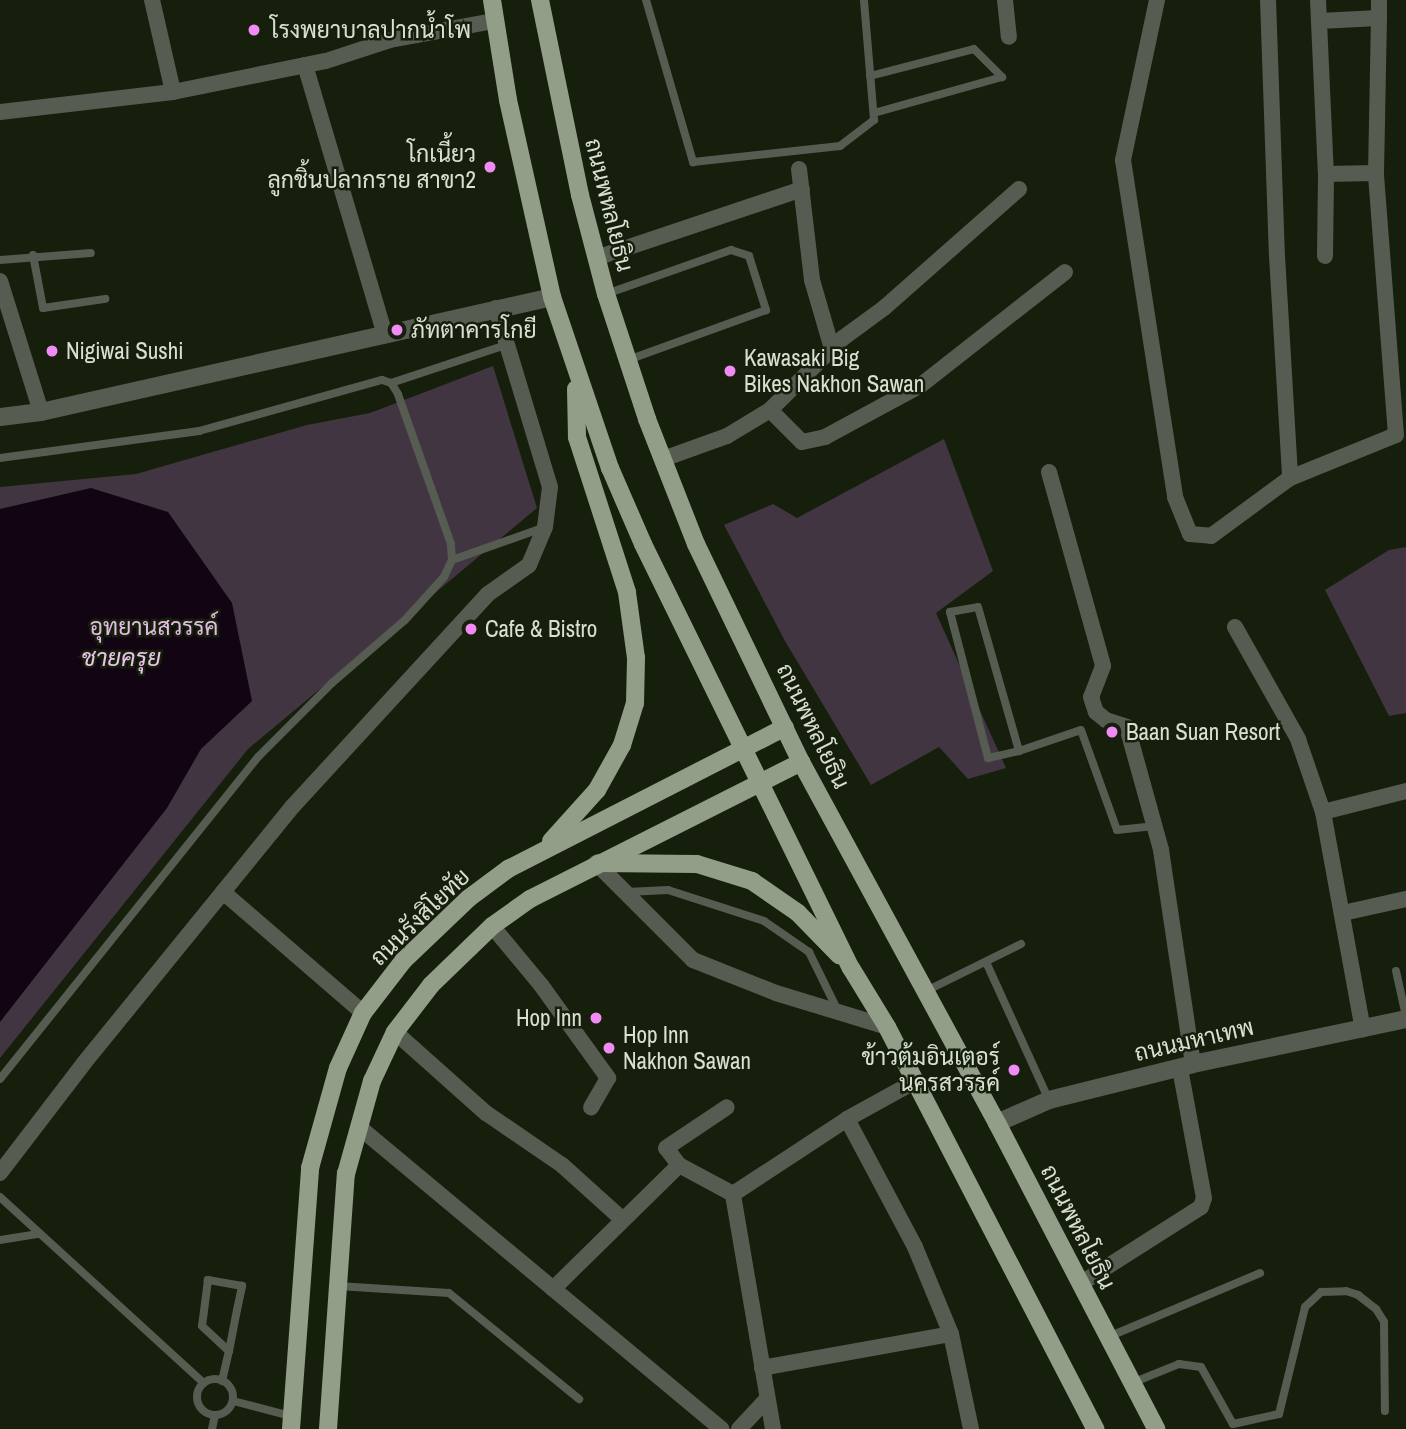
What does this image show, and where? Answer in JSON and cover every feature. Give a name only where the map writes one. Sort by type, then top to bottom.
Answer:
[{"type":"main road","points":[[492,0],[513,124],[552,297],[610,468],[643,544],[851,968],[887,1027],[1095,1429]]},
{"type":"main road","name":"ถนนพหลโยธิน","points":[[540,0],[579,195],[606,293],[663,459],[696,544],[801,762],[997,1123],[1156,1429]]},
{"type":"main road","points":[[544,849],[597,790],[622,745],[635,703],[636,658],[627,592],[577,437],[576,374]]},
{"type":"main road","name":"ถนนรังสิโยทัย","points":[[291,1423],[310,1168],[338,1068],[363,1013],[403,961],[469,898],[544,849],[785,727]]},
{"type":"main road","points":[[328,1429],[346,1174],[372,1081],[395,1032],[431,985],[492,926],[530,899],[596,863],[801,762]]},
{"type":"main road","points":[[596,863],[697,864],[752,881],[798,913],[851,968]]},
{"type":"street","points":[[152,0],[173,92]]},
{"type":"street","points":[[1006,0],[1009,37]]},
{"type":"street","points":[[1157,0],[1123,160],[1175,497],[1190,534],[1211,536],[1290,478],[1396,435],[1376,173],[1379,0]]},
{"type":"street","points":[[1268,0],[1277,256],[1290,478]]},
{"type":"street","points":[[1318,0],[1326,174],[1325,256]]},
{"type":"street","points":[[1319,21],[1379,18]]},
{"type":"street","points":[[0,112],[173,92],[305,65],[390,40],[494,21]]},
{"type":"street","points":[[305,65],[385,335]]},
{"type":"street","points":[[799,169],[812,280],[832,349]]},
{"type":"street","points":[[1326,174],[1376,173]]},
{"type":"street","points":[[596,258],[802,189]]},
{"type":"street","points":[[663,459],[727,436],[770,410],[832,349],[884,308],[1019,189]]},
{"type":"street","points":[[770,410],[802,442],[825,437],[921,385],[1065,272]]},
{"type":"street","points":[[0,281],[40,412]]},
{"type":"street","points":[[0,417],[40,412],[552,297]]},
{"type":"street","points":[[0,1173],[84,1063],[293,806],[488,593],[529,565],[545,527],[550,487],[496,308]]},
{"type":"street","points":[[1049,472],[1103,667],[1091,698],[1096,712],[1106,720],[1127,727],[1161,850],[1204,1198],[1201,1207],[1080,1283]]},
{"type":"street","points":[[1235,627],[1298,739],[1323,812],[1363,1029]]},
{"type":"street","points":[[1323,812],[1406,791]]},
{"type":"street","points":[[596,863],[693,960],[776,993],[887,1027]]},
{"type":"street","points":[[223,892],[363,1013]]},
{"type":"street","points":[[1343,913],[1406,899]]},
{"type":"street","points":[[492,926],[541,985],[608,1078],[591,1108]]},
{"type":"street","name":"ถนนมหาเทพ","points":[[997,1123],[1049,1100],[1406,1017]]},
{"type":"street","points":[[395,1032],[486,1113],[562,1165],[622,1219]]},
{"type":"street","points":[[733,1194],[848,1119],[914,1082]]},
{"type":"street","points":[[727,1107],[666,1148],[679,1165],[733,1194]]},
{"type":"street","points":[[848,1119],[915,1247],[951,1334],[971,1429]]},
{"type":"street","points":[[359,1127],[722,1429]]},
{"type":"street","points":[[553,1289],[679,1165]]},
{"type":"street","points":[[733,1194],[773,1429]]},
{"type":"street","points":[[762,1368],[951,1334]]},
{"type":"street","points":[[739,1429],[767,1399]]},
{"type":"lane","points":[[646,0],[693,162],[840,146],[874,120],[864,0]]},
{"type":"lane","points":[[870,76],[974,49],[1002,77],[874,113]]},
{"type":"lane","points":[[606,293],[731,250],[749,256],[766,310],[628,360]]},
{"type":"lane","points":[[0,260],[33,255],[91,253]]},
{"type":"lane","points":[[33,255],[43,308],[105,299]]},
{"type":"lane","points":[[0,458],[199,431],[382,380],[391,383],[506,345]]},
{"type":"lane","points":[[0,1079],[258,757],[332,683],[405,620],[444,577],[452,560],[451,544],[398,394],[391,383]]},
{"type":"lane","points":[[452,560],[545,527]]},
{"type":"lane","points":[[1018,751],[978,607],[950,612],[988,758],[1018,751],[1081,730],[1117,831],[1154,826]]},
{"type":"lane","points":[[625,892],[668,890],[764,921],[808,952],[838,1012]]},
{"type":"lane","points":[[926,991],[1021,944]]},
{"type":"lane","points":[[986,962],[1049,1100]]},
{"type":"lane","points":[[1396,971],[1406,1017]]},
{"type":"lane","points":[[0,1197],[9,1202],[39,1234],[204,1383],[222,1381],[231,1389],[233,1401],[226,1411],[215,1415]]},
{"type":"lane","points":[[0,1240],[39,1234]]},
{"type":"lane","points":[[1108,1337],[1260,1273]]},
{"type":"lane","points":[[222,1381],[229,1351],[242,1286],[208,1280],[202,1326],[229,1351]]},
{"type":"lane","points":[[338,1286],[449,1293],[579,1399]]},
{"type":"lane","points":[[1132,1383],[1179,1364],[1201,1367],[1233,1424],[1279,1414],[1305,1307],[1321,1292],[1346,1291],[1358,1295],[1376,1309],[1384,1322],[1385,1411]]},
{"type":"lane","points":[[204,1383],[198,1394],[200,1406],[215,1415]]},
{"type":"lane","points":[[233,1401],[291,1423]]},
{"type":"lane","points":[[212,1429],[215,1415]]},
{"type":"green space","name":"อุทยานสวรรค์","points":[[493,366],[537,508],[248,749],[0,1058],[0,487],[136,474],[307,425],[370,413]]},
{"type":"green space","points":[[944,439],[993,571],[936,613],[1006,768],[968,779],[939,747],[871,785],[785,641],[724,525],[773,504],[797,518]]},
{"type":"green space","points":[[1406,547],[1406,713],[1389,716],[1325,590],[1389,550]]},
{"type":"water","name":"ชายครุย","points":[[91,488],[168,512],[232,603],[252,701],[201,749],[167,808],[0,1022],[0,509]]},
{"type":"place","name":"โรงพยาบาลปากน้ำโพ","points":[[254,30]]},
{"type":"place","name":"โกเนี้ยว ลูกชิ้นปลากราย สาขา2","points":[[490,167]]},
{"type":"place","name":"ภัทตาคารโกยี","points":[[397,330]]},
{"type":"place","name":"Nigiwai Sushi","points":[[52,351]]},
{"type":"place","name":"Kawasaki Big Bikes Nakhon Sawan","points":[[730,371]]},
{"type":"place","name":"Cafe & Bistro","points":[[471,629]]},
{"type":"place","name":"Baan Suan Resort","points":[[1112,732]]},
{"type":"place","name":"Hop Inn","points":[[596,1018]]},
{"type":"place","name":"Hop Inn Nakhon Sawan","points":[[609,1048]]},
{"type":"place","name":"ข้าวต้มอินเตอร์ นครสวรรค์","points":[[1014,1070]]}]
